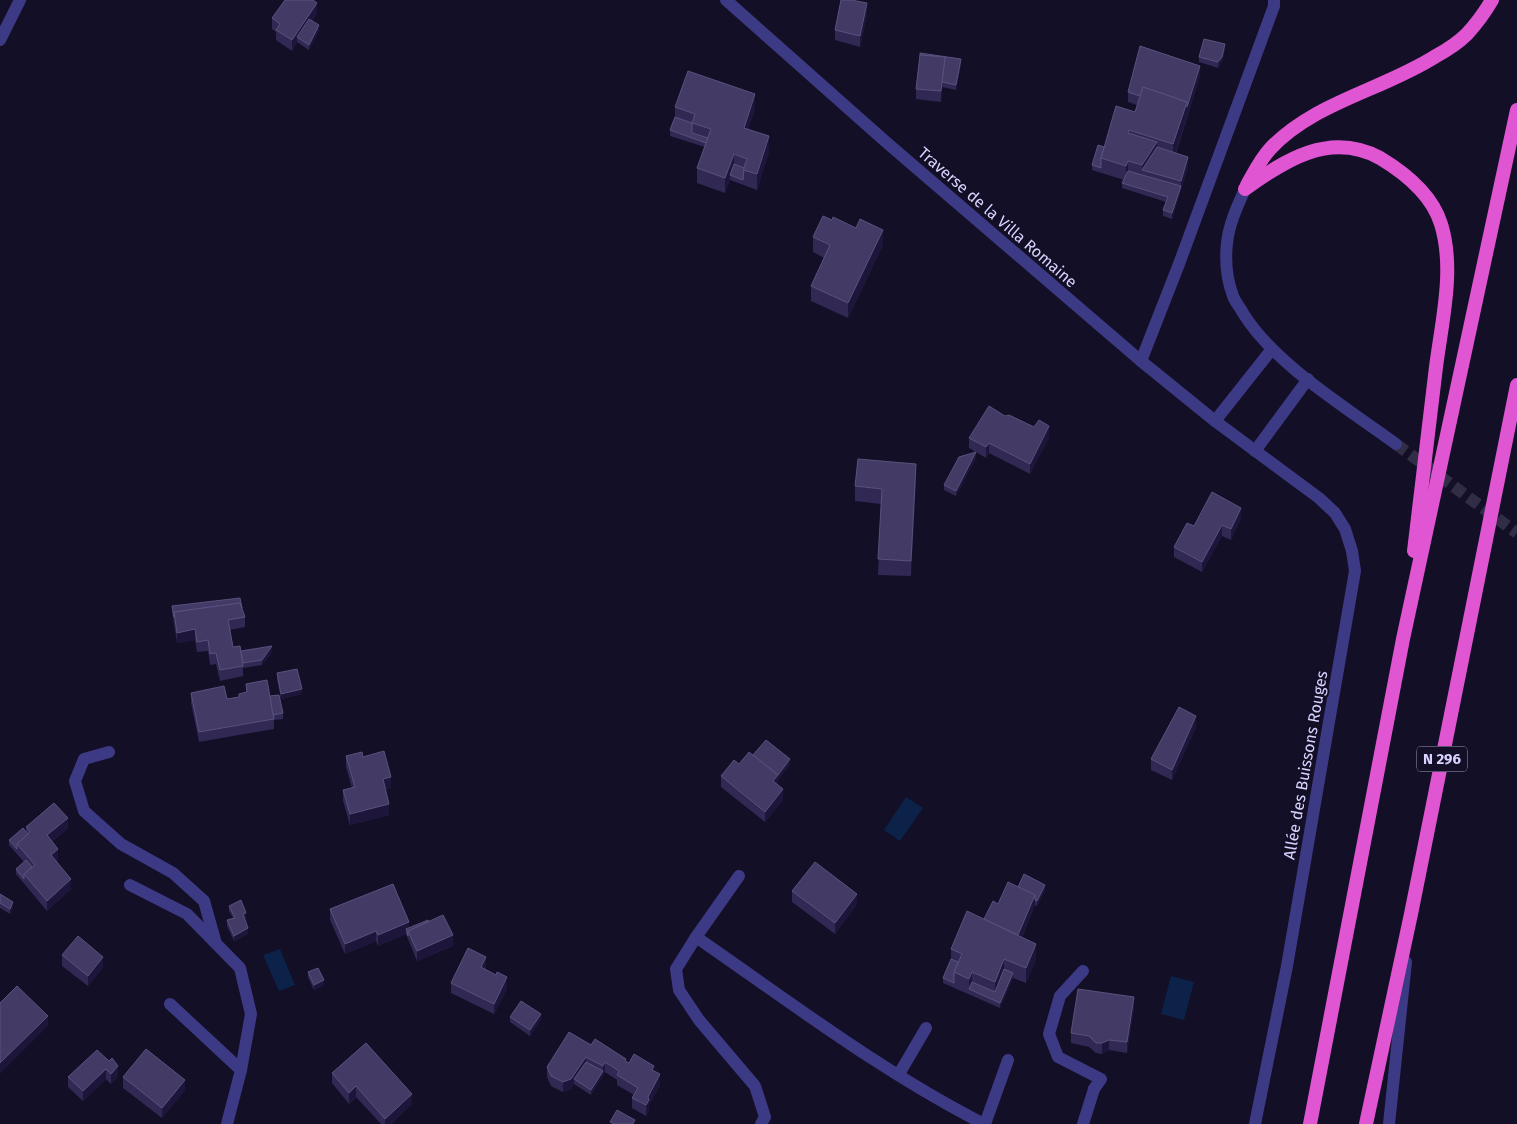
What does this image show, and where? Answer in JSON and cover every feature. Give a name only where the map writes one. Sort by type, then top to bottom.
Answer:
[{"type":"highway","points":[[1245,189],[1258,165],[1269,150],[1284,136],[1329,108],[1398,77],[1448,49],[1466,35],[1484,14],[1492,0]]},
{"type":"highway","points":[[1310,1124],[1403,639],[1517,110]]},
{"type":"highway","points":[[1245,189],[1275,168],[1302,154],[1326,148],[1349,148],[1371,154],[1391,164],[1412,180],[1428,198],[1440,222],[1447,249],[1445,297],[1403,639]]},
{"type":"highway","name":"N 296","points":[[1366,1124],[1411,914],[1516,389]]},
{"type":"street","points":[[0,40],[20,0]]},
{"type":"street","name":"Traverse de la Villa Romaine","points":[[726,0],[886,142],[1141,361],[1255,451]]},
{"type":"street","points":[[1141,361],[1183,254],[1274,6],[1274,0]]},
{"type":"street","points":[[1245,189],[1231,220],[1226,244],[1227,271],[1234,298],[1250,325],[1272,349],[1308,379],[1396,444]]},
{"type":"street","points":[[1215,421],[1272,349]]},
{"type":"street","points":[[1255,451],[1308,379]]},
{"type":"street","name":"Allée des Buissons Rouges","points":[[1255,451],[1319,498],[1335,513],[1345,529],[1355,571],[1287,966],[1255,1124]]},
{"type":"street","points":[[109,752],[84,760],[75,780],[84,811],[121,844],[172,873],[204,901],[216,943]]},
{"type":"street","points":[[739,876],[676,969],[679,990],[705,1028],[755,1086],[765,1117],[761,1124]]},
{"type":"street","points":[[130,885],[187,914],[240,968],[251,1014],[242,1070],[227,1124]]},
{"type":"street","points":[[1389,1124],[1411,914]]},
{"type":"street","points":[[696,937],[856,1049],[955,1109],[984,1124],[1008,1060]]},
{"type":"street","points":[[1083,971],[1060,996],[1049,1034],[1058,1057],[1101,1078],[1094,1089],[1083,1124]]},
{"type":"street","points":[[170,1004],[242,1070]]},
{"type":"street","points":[[899,1074],[926,1028]]},
{"type":"water","points":[[906,797],[923,808],[900,841],[884,830]]},
{"type":"water","points":[[280,949],[295,985],[279,991],[263,955]]},
{"type":"water","points":[[1171,976],[1194,982],[1184,1020],[1161,1014]]},
{"type":"building","points":[[285,0],[313,0],[317,3],[292,40],[276,30],[280,24],[272,18]]},
{"type":"building","points":[[841,0],[867,3],[860,36],[835,30]]},
{"type":"building","points":[[309,19],[319,25],[309,45],[297,37]]},
{"type":"building","points":[[1204,39],[1225,44],[1222,57],[1218,62],[1199,57]]},
{"type":"building","points":[[1140,46],[1200,66],[1187,107],[1187,102],[1143,87],[1140,96],[1128,92]]},
{"type":"building","points":[[920,53],[961,59],[956,85],[942,82],[945,57],[920,55]]},
{"type":"building","points":[[920,55],[945,57],[941,91],[916,89]]},
{"type":"building","points":[[688,71],[755,94],[744,128],[769,136],[757,174],[743,170],[747,159],[734,154],[725,178],[697,168],[711,129],[692,123],[695,114],[675,107]]},
{"type":"building","points":[[1143,87],[1187,102],[1173,144],[1129,130],[1128,133],[1157,142],[1142,165],[1128,161],[1126,166],[1101,158],[1116,106],[1135,112]]},
{"type":"building","points":[[675,117],[692,123],[692,133],[708,138],[706,143],[670,130]]},
{"type":"building","points":[[1098,145],[1104,147],[1101,168],[1092,165]]},
{"type":"building","points":[[1157,147],[1188,157],[1181,181],[1142,170]]},
{"type":"building","points":[[734,164],[744,168],[743,180],[730,175]]},
{"type":"building","points":[[1128,171],[1181,186],[1172,213],[1163,210],[1168,197],[1122,183]]},
{"type":"building","points":[[823,216],[832,220],[833,217],[856,228],[860,219],[883,230],[848,303],[811,286],[830,245],[813,237]]},
{"type":"building","points":[[989,406],[1005,416],[1009,415],[1034,427],[1039,420],[1049,426],[1030,464],[989,443],[986,447],[969,438]]},
{"type":"building","points":[[976,452],[956,491],[944,485],[959,457]]},
{"type":"building","points":[[858,459],[916,464],[911,561],[878,559],[882,489],[855,486]]},
{"type":"building","points":[[1212,492],[1241,508],[1231,529],[1222,525],[1202,562],[1174,547],[1187,523],[1194,526]]},
{"type":"building","points":[[240,598],[242,608],[240,603],[174,612],[174,617],[172,606]]},
{"type":"building","points":[[240,603],[245,617],[228,620],[233,647],[240,646],[243,666],[220,670],[216,653],[210,654],[208,640],[197,642],[195,629],[177,633],[174,612]]},
{"type":"building","points":[[272,646],[262,660],[243,663],[241,651]]},
{"type":"building","points":[[297,669],[302,689],[281,694],[277,673]]},
{"type":"building","points":[[267,680],[274,719],[199,732],[191,693],[224,686],[227,699],[239,697],[239,694],[247,692],[246,684]]},
{"type":"building","points":[[279,695],[283,713],[273,715],[270,696]]},
{"type":"building","points":[[1179,707],[1196,716],[1172,770],[1151,759]]},
{"type":"building","points":[[766,740],[790,759],[778,775],[753,755]]},
{"type":"building","points":[[384,751],[391,777],[383,779],[389,804],[350,814],[343,790],[355,787],[346,756],[362,752],[363,757]]},
{"type":"building","points":[[749,752],[778,775],[773,781],[783,789],[765,812],[721,776],[734,760],[739,764]]},
{"type":"building","points":[[54,803],[68,818],[47,835],[58,849],[51,855],[71,879],[47,901],[24,874],[35,865],[17,844],[30,832],[26,827]]},
{"type":"building","points":[[23,828],[28,834],[17,844],[17,849],[9,840]]},
{"type":"building","points":[[26,860],[32,867],[24,874],[24,879],[16,869]]},
{"type":"building","points":[[815,862],[857,894],[835,923],[792,891]]},
{"type":"building","points":[[1024,874],[1045,885],[1037,901],[1035,900],[1035,895],[1018,887]]},
{"type":"building","points":[[1008,882],[1035,895],[1018,935],[984,919],[993,901],[998,904]]},
{"type":"building","points":[[393,884],[409,922],[378,935],[376,931],[345,944],[330,909]]},
{"type":"building","points":[[0,894],[13,902],[10,909],[0,903]]},
{"type":"building","points":[[241,900],[246,913],[243,914],[248,928],[234,936],[227,920],[235,918],[229,906]]},
{"type":"building","points":[[967,911],[1036,944],[1026,968],[1004,959],[995,982],[972,972],[969,979],[954,972],[962,954],[951,949]]},
{"type":"building","points":[[443,915],[453,935],[417,951],[408,931]]},
{"type":"building","points":[[428,920],[408,931],[408,936],[406,929]]},
{"type":"building","points":[[78,936],[103,957],[88,976],[62,955]]},
{"type":"building","points":[[468,948],[486,957],[481,967],[496,975],[497,972],[507,977],[494,1004],[451,983]]},
{"type":"building","points":[[951,959],[958,962],[954,972],[954,983],[943,978]]},
{"type":"building","points":[[318,968],[324,980],[314,985],[308,972]]},
{"type":"building","points":[[1004,969],[1013,973],[1000,1003],[969,989],[972,982],[995,992]]},
{"type":"building","points":[[17,986],[48,1016],[0,1063],[0,1003]]},
{"type":"building","points":[[1078,989],[1134,997],[1127,1042],[1109,1040],[1096,1043],[1089,1036],[1071,1033]]},
{"type":"building","points":[[521,1001],[541,1014],[530,1030],[510,1017]]},
{"type":"building","points":[[569,1032],[591,1045],[595,1039],[626,1059],[625,1061],[629,1063],[634,1054],[654,1066],[652,1070],[660,1074],[646,1105],[632,1098],[638,1088],[617,1075],[619,1071],[605,1062],[603,1066],[586,1057],[571,1079],[563,1082],[551,1076],[547,1067]]},
{"type":"building","points":[[366,1043],[412,1094],[385,1119],[356,1086],[349,1093],[332,1073]]},
{"type":"building","points":[[146,1049],[185,1080],[162,1108],[123,1077]]},
{"type":"building","points":[[97,1050],[109,1061],[112,1058],[118,1066],[111,1074],[106,1069],[83,1091],[68,1077]]},
{"type":"building","points":[[586,1062],[603,1071],[591,1090],[574,1079]]},
{"type":"building","points":[[617,1110],[635,1120],[633,1124],[614,1124],[610,1122]]},
{"type":"tunnel","points":[[1396,444],[1517,533]]}]
